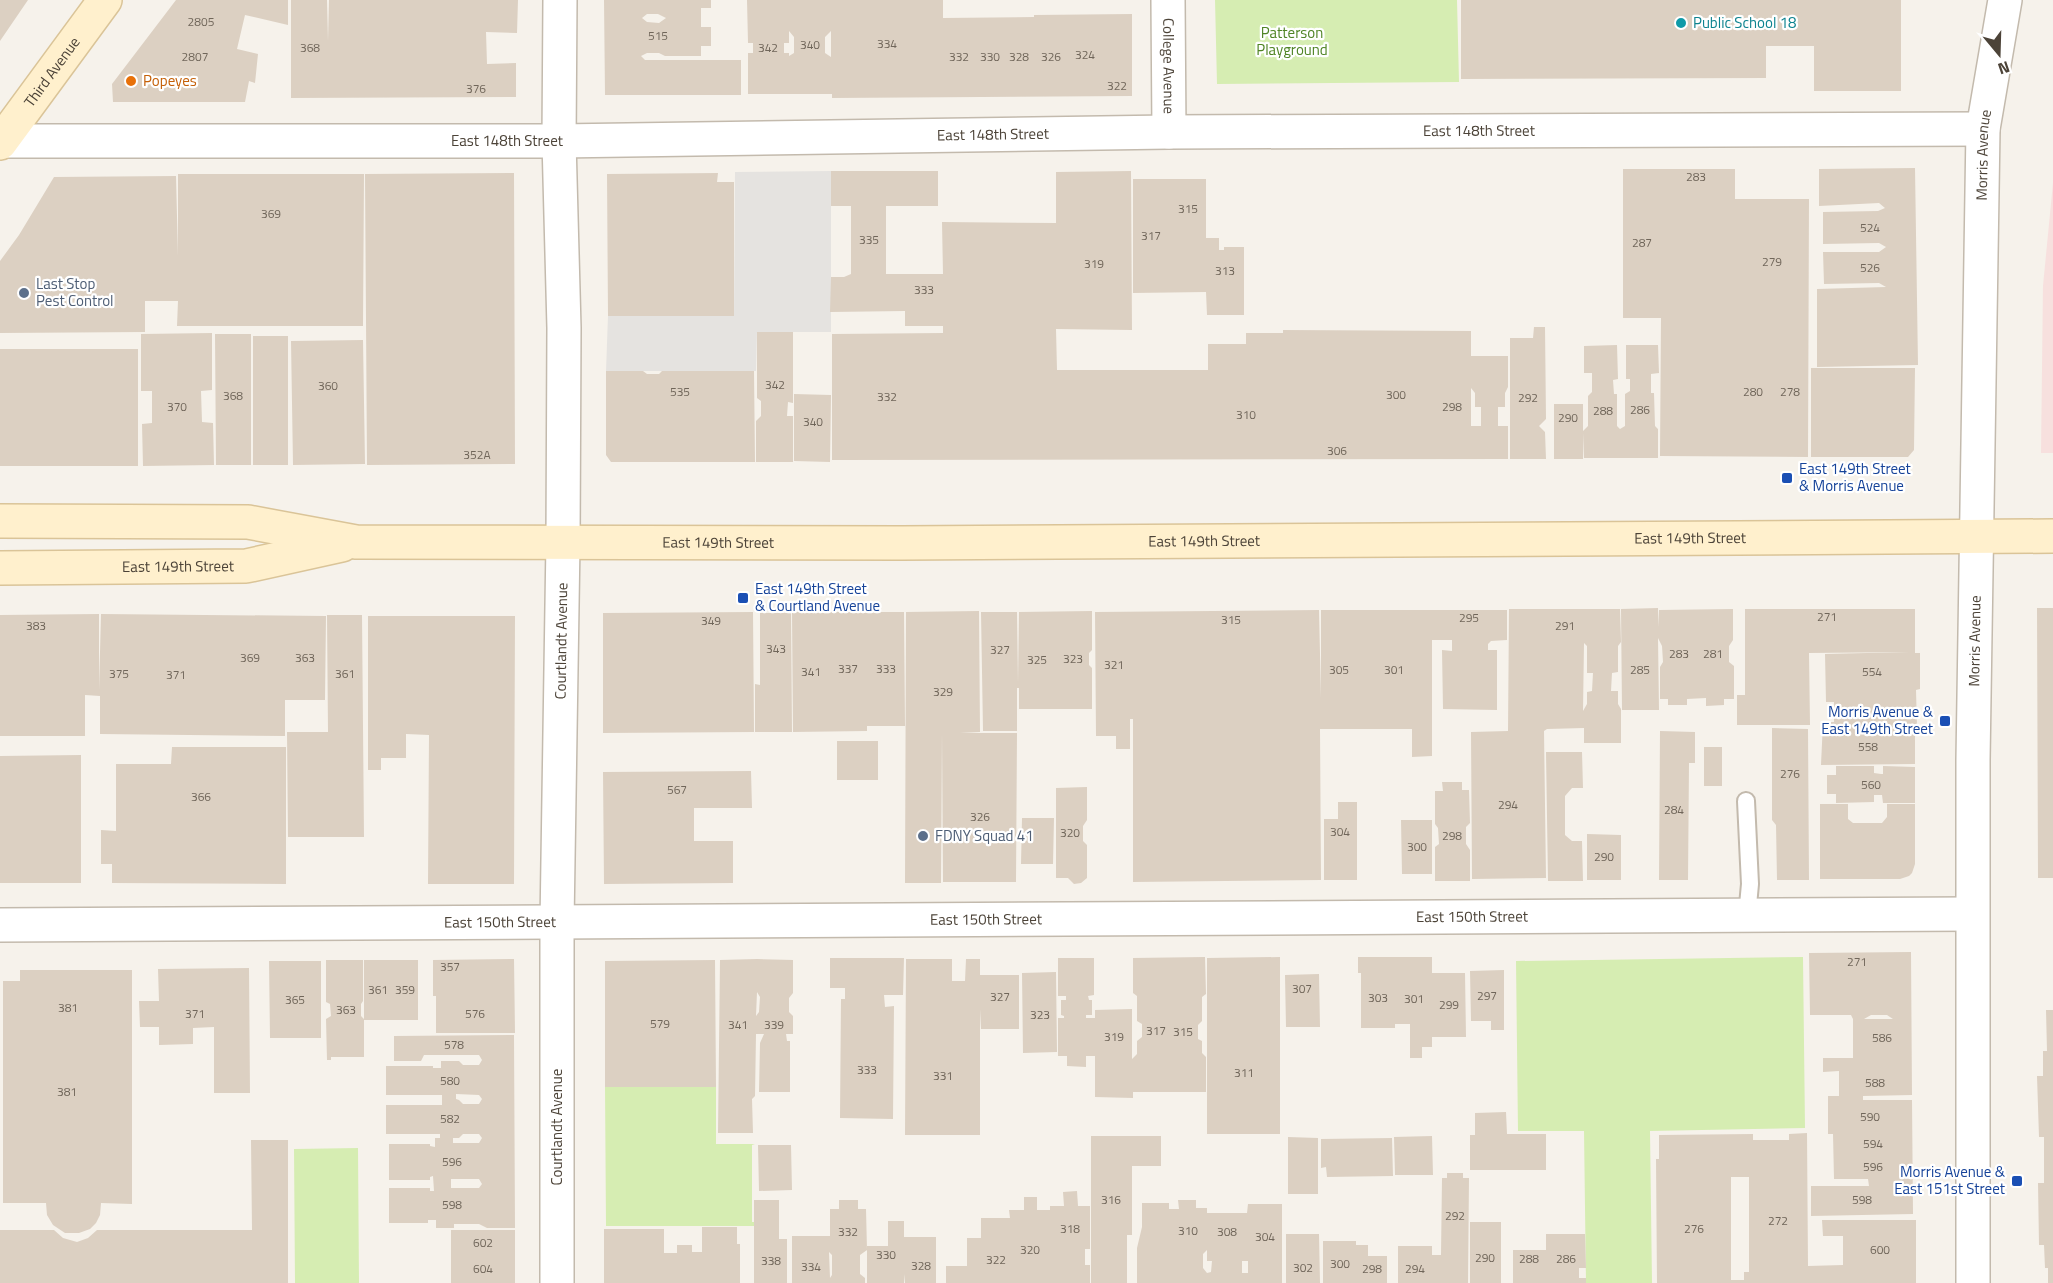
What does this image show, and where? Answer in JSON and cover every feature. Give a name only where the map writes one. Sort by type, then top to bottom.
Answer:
[{"type":"main road","name":"Third Avenue","points":[[1,142],[105,0]]},
{"type":"main road","name":"East 149th Street","points":[[0,521],[249,522],[356,542],[914,543],[2053,536]]},
{"type":"main road","name":"East 149th Street","points":[[0,568],[246,566],[356,542]]},
{"type":"street","name":"Courtlandt Avenue","points":[[557,1283],[557,923],[564,328],[560,0]]},
{"type":"street","name":"College Avenue","points":[[1168,0],[1169,132]]},
{"type":"street","name":"Morris Avenue","points":[[1973,1283],[1972,914],[1978,339],[1983,129],[2005,0]]},
{"type":"street","name":"East 148th Street","points":[[1,142],[560,141],[1169,132],[1983,129]]},
{"type":"street","name":"East 150th Street","points":[[0,925],[1972,914]]},
{"type":"lane","points":[[1746,801],[1750,884],[1747,916]]},
{"type":"shaded area","points":[[831,171],[831,332],[757,332],[756,371],[606,371],[608,316],[734,316],[735,172]]},
{"type":"shaded area","points":[[2053,183],[2053,453],[2041,453],[2043,286]]},
{"type":"green space","name":"Patterson Playground","points":[[1215,0],[1457,0],[1459,82],[1217,84]]},
{"type":"green space","points":[[1803,957],[1805,1128],[1650,1131],[1652,1283],[1586,1283],[1584,1131],[1518,1131],[1516,961]]},
{"type":"green space","points":[[605,1087],[716,1087],[716,1144],[755,1144],[752,1145],[752,1222],[755,1222],[754,1226],[606,1226]]},
{"type":"green space","points":[[358,1148],[359,1283],[295,1283],[294,1149]]},
{"type":"building","points":[[0,0],[28,0],[0,41]]},
{"type":"building","points":[[176,0],[288,0],[288,25],[245,15],[237,49],[258,54],[255,83],[249,81],[245,102],[113,102],[112,84]]},
{"type":"building","points":[[291,0],[327,0],[328,41],[329,0],[518,0],[517,33],[486,32],[487,64],[516,63],[516,97],[291,98]]},
{"type":"building","points":[[604,0],[711,0],[711,8],[701,8],[701,27],[711,27],[711,46],[701,46],[701,56],[665,56],[659,53],[647,53],[641,56],[645,60],[741,60],[741,95],[605,95]],"holes":[[[647,14],[658,14],[666,18],[659,23],[647,22],[642,18]]]},
{"type":"building","points":[[747,0],[943,0],[943,18],[1132,14],[1132,96],[832,98],[832,94],[748,94],[748,53],[753,53],[753,43],[748,43]],"holes":[[[789,31],[794,37],[794,53],[789,56],[789,53],[784,53],[784,43],[789,43]],[[831,31],[831,57],[825,53],[825,37]]]},
{"type":"building","name":"Public School 18","points":[[1461,0],[1901,0],[1901,91],[1814,91],[1814,46],[1766,46],[1766,78],[1461,79]]},
{"type":"building","points":[[1915,168],[1918,365],[1817,367],[1817,289],[1886,287],[1879,283],[1824,284],[1823,252],[1879,252],[1886,247],[1879,243],[1823,244],[1823,212],[1878,211],[1885,208],[1879,203],[1819,206],[1819,169]]},
{"type":"building","points":[[1623,169],[1735,169],[1735,199],[1809,199],[1808,457],[1660,456],[1661,318],[1623,318]]},
{"type":"building","points":[[831,171],[938,171],[938,206],[886,206],[886,274],[943,274],[942,222],[1056,223],[1056,172],[1131,171],[1132,330],[1056,329],[1057,370],[1208,370],[1208,344],[1246,344],[1246,333],[1283,333],[1283,330],[1471,331],[1471,356],[1508,356],[1508,387],[1505,393],[1505,407],[1498,407],[1498,426],[1508,426],[1508,459],[832,460],[832,334],[943,333],[943,326],[905,326],[905,311],[830,312],[831,277],[844,277],[851,274],[851,206],[831,206]],"holes":[[[1471,388],[1475,393],[1475,407],[1481,407],[1481,426],[1471,426]]]},
{"type":"building","points":[[514,173],[515,464],[367,465],[365,174]]},
{"type":"building","points":[[718,173],[717,182],[734,182],[734,316],[608,316],[607,174]]},
{"type":"building","points":[[178,174],[364,174],[363,326],[177,326],[178,301],[145,301],[145,332],[0,333],[0,261],[19,235],[54,177],[176,176],[178,256]]},
{"type":"building","points":[[1133,179],[1206,179],[1206,238],[1219,238],[1219,250],[1224,250],[1224,247],[1244,247],[1244,315],[1207,315],[1206,292],[1133,293]]},
{"type":"building","points":[[1534,327],[1545,327],[1546,419],[1539,426],[1545,432],[1546,459],[1510,459],[1510,338],[1533,338]]},
{"type":"building","points":[[757,332],[793,332],[793,403],[788,402],[787,416],[793,416],[793,462],[756,462],[756,421],[761,416],[761,401],[757,398]]},
{"type":"building","points":[[212,333],[212,390],[201,391],[202,422],[213,423],[214,465],[143,466],[142,424],[152,423],[152,391],[141,391],[141,334]]},
{"type":"building","points":[[215,334],[251,334],[251,465],[216,465]]},
{"type":"building","points":[[253,336],[288,336],[288,465],[253,465]]},
{"type":"building","points":[[363,340],[365,464],[293,465],[291,341]]},
{"type":"building","points":[[1617,345],[1618,379],[1613,380],[1614,394],[1617,394],[1617,426],[1620,429],[1625,426],[1625,394],[1630,391],[1630,379],[1626,379],[1626,345],[1658,345],[1659,373],[1651,374],[1651,393],[1654,393],[1655,426],[1658,429],[1658,458],[1584,458],[1584,433],[1583,459],[1554,459],[1554,404],[1583,404],[1583,431],[1588,426],[1588,396],[1592,392],[1592,373],[1584,373],[1584,346]]},
{"type":"building","points":[[0,349],[138,349],[138,466],[0,466]]},
{"type":"building","points":[[1811,368],[1915,368],[1914,450],[1908,457],[1811,457]]},
{"type":"building","points":[[606,371],[643,371],[647,374],[659,374],[662,371],[754,371],[755,462],[611,462],[606,455]]},
{"type":"building","points":[[794,394],[831,395],[830,462],[794,461]]},
{"type":"building","points":[[1658,608],[1658,627],[1659,610],[1733,609],[1733,640],[1729,646],[1729,662],[1734,666],[1734,699],[1724,699],[1724,705],[1706,706],[1706,698],[1687,699],[1687,705],[1668,705],[1668,699],[1660,699],[1660,667],[1663,662],[1662,646],[1658,638],[1659,710],[1622,710],[1621,609]]},
{"type":"building","points":[[2037,608],[2053,608],[2053,878],[2038,878]]},
{"type":"building","points":[[1509,609],[1620,609],[1621,642],[1618,646],[1618,672],[1612,673],[1611,691],[1618,691],[1618,704],[1621,709],[1621,743],[1584,743],[1584,728],[1544,731],[1546,878],[1472,879],[1471,732],[1508,731]],"holes":[[[1584,643],[1587,646],[1587,673],[1593,673],[1592,691],[1587,692],[1587,704],[1583,711]]]},
{"type":"building","points":[[1745,609],[1915,609],[1915,653],[1920,653],[1920,689],[1916,690],[1917,727],[1851,728],[1915,729],[1915,764],[1821,765],[1823,722],[1834,722],[1834,702],[1826,702],[1825,654],[1909,652],[1809,653],[1810,725],[1737,725],[1737,695],[1745,695]]},
{"type":"building","points":[[1319,610],[1321,698],[1321,610],[1507,610],[1507,640],[1491,641],[1488,644],[1488,650],[1497,650],[1497,710],[1443,709],[1442,650],[1452,651],[1452,640],[1432,640],[1432,756],[1412,757],[1412,729],[1320,729],[1321,880],[1133,882],[1133,719],[1130,719],[1130,749],[1116,749],[1116,736],[1096,736],[1095,612]]},
{"type":"building","points":[[979,611],[980,732],[960,733],[1017,733],[1016,882],[943,882],[942,732],[941,883],[905,883],[906,612]]},
{"type":"building","points":[[1092,611],[1092,650],[1089,653],[1089,665],[1092,668],[1092,709],[1019,709],[1019,688],[1017,688],[1017,731],[983,731],[981,612],[1017,612],[1018,683],[1019,612]]},
{"type":"building","points":[[753,612],[754,732],[603,733],[603,613]]},
{"type":"building","points":[[792,612],[904,612],[905,726],[867,726],[867,731],[793,732]]},
{"type":"building","points":[[760,613],[791,613],[792,732],[755,732],[755,684],[760,685]]},
{"type":"building","points":[[99,614],[99,690],[101,614],[326,616],[325,700],[285,700],[285,736],[100,734],[100,696],[85,695],[85,736],[0,736],[0,615]]},
{"type":"building","points":[[327,615],[362,615],[364,837],[288,837],[287,732],[328,732]]},
{"type":"building","points":[[368,616],[515,616],[514,884],[428,884],[429,735],[406,734],[406,758],[381,758],[381,770],[368,770]]},
{"type":"building","points":[[1772,728],[1808,729],[1809,880],[1777,880],[1776,825],[1772,820]]},
{"type":"building","points":[[1660,731],[1695,732],[1695,763],[1689,763],[1688,880],[1659,880]]},
{"type":"building","points":[[837,741],[878,741],[878,780],[837,780]]},
{"type":"building","points":[[172,747],[286,747],[286,884],[112,883],[112,864],[101,864],[101,830],[116,831],[116,764],[171,764]]},
{"type":"building","points":[[1704,747],[1722,747],[1722,786],[1704,786]]},
{"type":"building","points":[[1546,752],[1582,752],[1583,788],[1572,788],[1565,796],[1565,835],[1572,841],[1582,841],[1583,881],[1548,881]]},
{"type":"building","points":[[81,755],[81,883],[0,883],[0,756]]},
{"type":"building","points":[[1836,766],[1874,766],[1874,773],[1881,774],[1883,774],[1883,766],[1915,767],[1915,803],[1883,803],[1882,795],[1874,795],[1874,802],[1836,803],[1836,794],[1827,794],[1827,775],[1836,775]]},
{"type":"building","points":[[751,771],[752,808],[694,808],[694,841],[733,841],[733,883],[604,884],[603,772]]},
{"type":"building","points":[[1442,782],[1462,782],[1462,790],[1469,790],[1470,823],[1466,827],[1466,844],[1470,850],[1470,881],[1435,881],[1435,847],[1439,844],[1438,828],[1435,824],[1435,791],[1443,791]]},
{"type":"building","points":[[1087,787],[1087,820],[1083,826],[1083,841],[1087,845],[1087,878],[1081,883],[1074,884],[1068,878],[1056,878],[1056,788]]},
{"type":"building","points":[[1338,802],[1357,802],[1357,880],[1324,880],[1324,819],[1338,819]]},
{"type":"building","points":[[1820,804],[1848,804],[1848,819],[1853,823],[1882,823],[1887,817],[1887,804],[1915,804],[1915,864],[1912,873],[1900,879],[1820,879]]},
{"type":"building","points":[[1022,818],[1054,818],[1053,864],[1021,864]]},
{"type":"building","points":[[1401,820],[1432,820],[1432,874],[1402,874]]},
{"type":"building","points":[[1587,834],[1621,835],[1621,880],[1587,880]]},
{"type":"building","points":[[1911,952],[1912,1095],[1863,1096],[1863,1100],[1912,1100],[1913,1214],[1811,1216],[1811,1186],[1869,1186],[1868,1179],[1834,1179],[1833,1134],[1828,1134],[1828,1096],[1839,1096],[1839,1071],[1823,1072],[1823,1058],[1853,1058],[1853,1019],[1851,1015],[1810,1015],[1809,953]],"holes":[[[1871,1015],[1887,1015],[1893,1019],[1864,1019]]]},
{"type":"building","points":[[1205,957],[1206,994],[1202,997],[1202,1021],[1198,1025],[1198,1039],[1202,1041],[1202,1053],[1206,1057],[1206,1092],[1133,1092],[1133,1098],[1095,1097],[1095,1056],[1086,1056],[1086,1067],[1067,1066],[1067,1056],[1058,1056],[1058,1018],[1064,1018],[1061,1015],[1061,1000],[1066,1000],[1066,996],[1058,996],[1058,958],[1094,958],[1094,995],[1088,996],[1089,1000],[1092,1000],[1092,1015],[1086,1015],[1086,1018],[1095,1018],[1095,1010],[1132,1009],[1132,1059],[1137,1054],[1137,1041],[1142,1037],[1142,1024],[1137,1021],[1137,996],[1133,993],[1133,958]]},
{"type":"building","points":[[1280,957],[1280,1134],[1207,1134],[1207,958]]},
{"type":"building","points":[[1358,957],[1432,957],[1432,973],[1465,973],[1466,1037],[1432,1037],[1432,1047],[1422,1047],[1422,1058],[1410,1058],[1410,1024],[1395,1024],[1395,1028],[1361,1028],[1361,973],[1358,973]]},
{"type":"building","points":[[830,958],[904,958],[903,995],[884,995],[885,1007],[894,1006],[893,1119],[840,1118],[841,999],[845,999],[845,988],[830,988]]},
{"type":"building","points":[[514,959],[515,1033],[436,1033],[433,960]]},
{"type":"building","points":[[906,959],[952,959],[952,981],[965,981],[966,959],[980,959],[980,975],[1019,975],[1019,1029],[981,1029],[980,1009],[980,1135],[905,1135]]},
{"type":"building","points":[[326,960],[363,960],[361,1016],[364,1019],[364,960],[418,960],[418,1020],[364,1020],[364,1057],[331,1057],[331,1060],[327,1060],[326,1019],[331,1016],[330,1004],[326,1002]]},
{"type":"building","points":[[715,960],[716,1087],[605,1087],[605,961]]},
{"type":"building","points":[[720,960],[793,960],[793,993],[789,998],[789,1012],[793,1016],[793,1034],[786,1034],[787,1041],[790,1041],[790,1092],[759,1092],[760,1043],[764,1034],[756,1034],[755,1096],[752,1099],[753,1133],[718,1133]],"holes":[[[757,992],[760,997],[759,1012],[756,1016]]]},
{"type":"building","points":[[269,961],[321,961],[321,1038],[270,1038]]},
{"type":"building","points":[[249,968],[250,1093],[214,1093],[214,1027],[193,1028],[193,1044],[159,1045],[159,1027],[140,1027],[139,1001],[159,1001],[158,969]]},
{"type":"building","points":[[20,970],[132,970],[132,1204],[101,1203],[100,1215],[96,1223],[90,1229],[79,1233],[65,1233],[53,1225],[47,1215],[46,1203],[3,1203],[3,981],[20,981]]},
{"type":"building","points":[[1504,970],[1504,1030],[1491,1030],[1491,1021],[1471,1021],[1470,971]]},
{"type":"building","points":[[1056,972],[1057,1052],[1023,1053],[1022,973]]},
{"type":"building","points":[[1319,974],[1320,1027],[1286,1027],[1285,975]]},
{"type":"building","points":[[2046,1010],[2053,1010],[2053,1283],[2048,1283],[2044,1245],[2039,1245],[2038,1183],[2044,1183],[2044,1137],[2039,1137],[2037,1076],[2043,1076],[2043,1051],[2047,1051]]},
{"type":"building","points":[[514,1035],[515,1228],[487,1228],[479,1224],[454,1224],[454,1228],[436,1228],[436,1220],[428,1220],[428,1223],[389,1223],[389,1188],[430,1188],[430,1191],[434,1191],[433,1176],[430,1180],[389,1180],[389,1144],[430,1144],[435,1147],[435,1138],[440,1138],[440,1134],[386,1134],[386,1105],[442,1105],[442,1095],[386,1095],[386,1066],[441,1068],[441,1061],[459,1061],[463,1065],[479,1065],[482,1060],[479,1055],[424,1055],[421,1061],[394,1061],[394,1036]],"holes":[[[456,1094],[479,1095],[482,1099],[479,1104],[463,1104],[456,1099]],[[463,1134],[479,1134],[482,1138],[479,1143],[453,1143],[453,1138],[459,1138]],[[451,1179],[479,1179],[482,1184],[479,1188],[451,1188]]]},
{"type":"building","points":[[1506,1112],[1507,1134],[1546,1134],[1546,1170],[1470,1170],[1470,1135],[1475,1135],[1475,1113]]},
{"type":"building","points":[[1807,1133],[1808,1266],[1843,1265],[1843,1236],[1823,1236],[1822,1220],[1916,1220],[1916,1283],[1657,1283],[1656,1159],[1659,1159],[1659,1135],[1753,1134],[1753,1140],[1789,1140],[1789,1134]],"holes":[[[1731,1177],[1749,1177],[1749,1272],[1744,1272],[1744,1280],[1731,1280]]]},
{"type":"building","points":[[1091,1136],[1161,1136],[1161,1166],[1132,1166],[1132,1235],[1127,1235],[1127,1283],[1091,1283]]},
{"type":"building","points":[[1432,1136],[1433,1175],[1395,1175],[1394,1137]]},
{"type":"building","points":[[1288,1137],[1318,1138],[1318,1194],[1288,1194]]},
{"type":"building","points":[[1392,1138],[1393,1176],[1327,1177],[1326,1167],[1321,1168],[1321,1139]]},
{"type":"building","points":[[251,1140],[288,1140],[288,1283],[0,1283],[0,1230],[54,1230],[63,1238],[77,1242],[88,1238],[97,1230],[252,1230]]},
{"type":"building","points":[[758,1145],[791,1145],[792,1190],[759,1191]]},
{"type":"building","points":[[1447,1173],[1463,1173],[1463,1178],[1469,1178],[1468,1283],[1398,1283],[1398,1246],[1432,1246],[1432,1255],[1441,1255],[1442,1178],[1447,1178]]},
{"type":"building","points":[[1077,1191],[1078,1206],[1090,1206],[1090,1249],[1085,1249],[1085,1265],[1090,1265],[1090,1283],[946,1283],[946,1266],[967,1266],[967,1238],[981,1238],[981,1218],[1010,1218],[1009,1210],[1024,1210],[1024,1197],[1037,1197],[1037,1210],[1050,1210],[1050,1206],[1064,1206],[1063,1192]]},
{"type":"building","points":[[754,1200],[779,1200],[779,1239],[787,1239],[787,1283],[754,1283]]},
{"type":"building","points":[[839,1200],[858,1200],[858,1209],[866,1209],[867,1250],[860,1255],[860,1274],[865,1278],[865,1283],[792,1283],[792,1236],[830,1236],[830,1209],[839,1209]],"holes":[[[829,1252],[832,1255],[832,1275],[830,1278]]]},
{"type":"building","points":[[1178,1200],[1196,1200],[1196,1208],[1207,1208],[1207,1213],[1247,1213],[1248,1204],[1282,1204],[1282,1283],[1137,1283],[1137,1248],[1142,1227],[1142,1203],[1169,1203],[1169,1209],[1179,1209]],"holes":[[[1207,1250],[1207,1261],[1212,1261],[1211,1272],[1207,1273],[1203,1268],[1203,1254]],[[1242,1261],[1248,1261],[1248,1273],[1242,1273]]]},
{"type":"building","points":[[888,1221],[904,1221],[904,1237],[936,1237],[936,1283],[905,1283],[904,1274],[904,1283],[867,1283],[867,1246],[888,1246]]},
{"type":"building","points":[[1470,1222],[1501,1222],[1501,1283],[1470,1283]]},
{"type":"building","points":[[702,1227],[737,1227],[737,1244],[740,1244],[740,1283],[604,1283],[604,1229],[664,1229],[664,1253],[677,1253],[677,1245],[692,1245],[692,1252],[702,1252]]},
{"type":"building","points":[[451,1230],[515,1230],[515,1283],[451,1283]]},
{"type":"building","points":[[1286,1234],[1319,1234],[1320,1283],[1286,1283]]},
{"type":"building","points":[[1546,1234],[1585,1234],[1586,1268],[1579,1268],[1579,1278],[1586,1278],[1586,1283],[1513,1283],[1513,1250],[1546,1250]]},
{"type":"building","points":[[1323,1241],[1356,1241],[1356,1245],[1368,1245],[1368,1256],[1387,1256],[1387,1283],[1323,1283]]},
{"type":"place","name":"Public School 18","points":[[1681,23]]},
{"type":"place","name":"Popeyes","points":[[131,81]]},
{"type":"place","name":"Last Stop Pest Control","points":[[24,293]]},
{"type":"place","name":"East 149th Street & Morris Avenue","points":[[1787,478]]},
{"type":"place","name":"East 149th Street & Courtland Avenue","points":[[743,598]]},
{"type":"place","name":"Morris Avenue & East 149th Street","points":[[1945,721]]},
{"type":"place","name":"FDNY Squad 41","points":[[923,836]]},
{"type":"place","name":"Morris Avenue & East 151st Street","points":[[2017,1181]]}]
